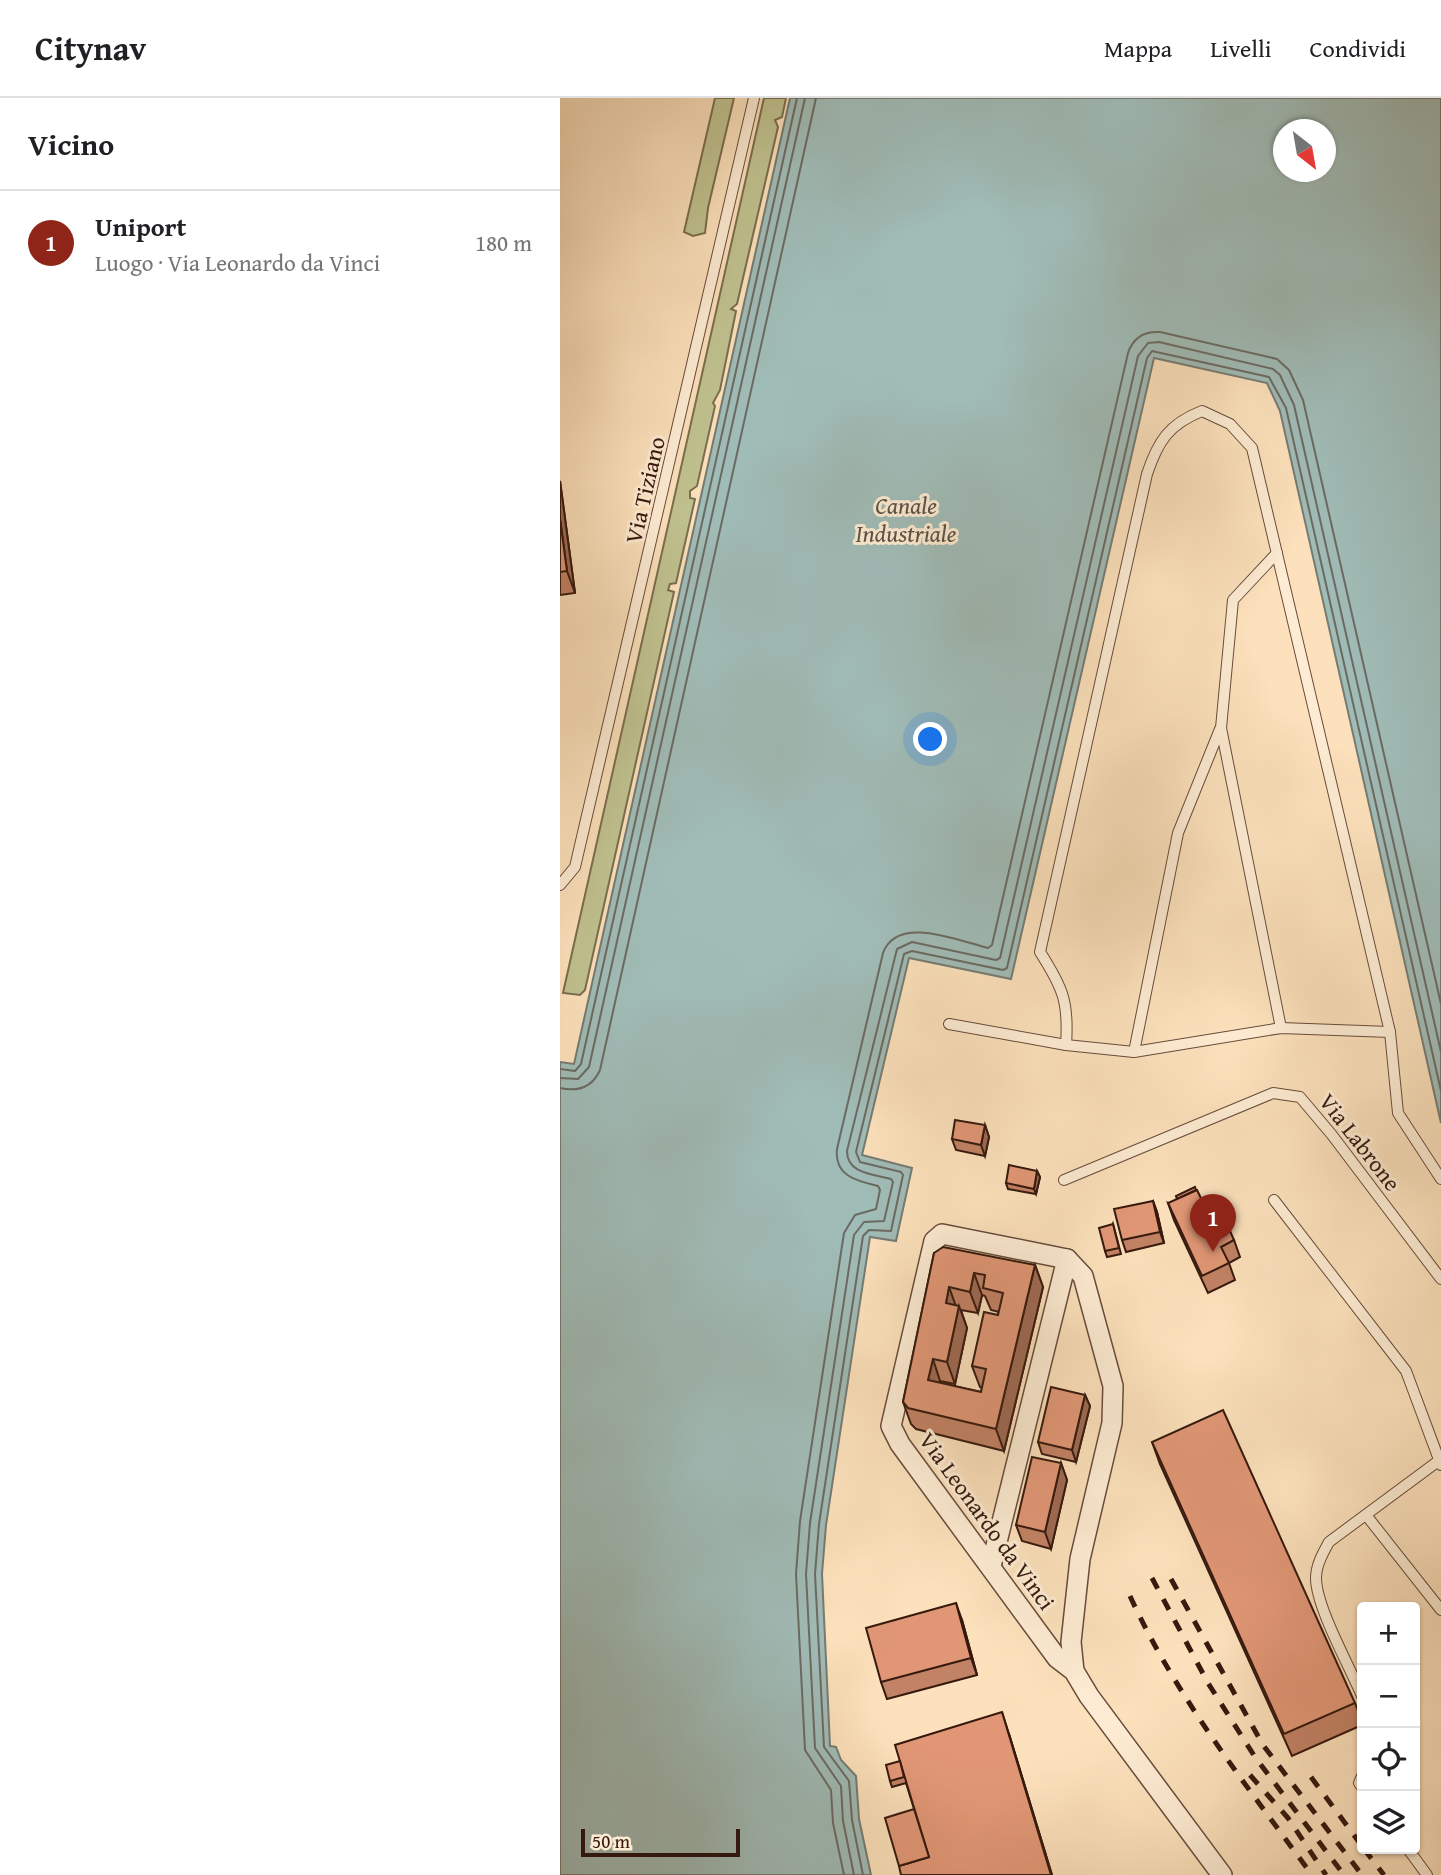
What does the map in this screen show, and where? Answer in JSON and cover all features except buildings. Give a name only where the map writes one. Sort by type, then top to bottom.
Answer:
[{"type":"street","name":"Via Leonardo da Vinci","points":[[1074,1671],[1071,1642],[1080,1559],[1112,1423],[1113,1386],[1083,1276],[1067,1259],[942,1234],[934,1241],[891,1426],[900,1444],[1057,1658],[1074,1671],[1089,1696],[1222,1875]]},
{"type":"street","points":[[991,1566],[1067,1259]]},
{"type":"lane","name":"Via Tiziano","points":[[560,885],[575,867],[754,98]]},
{"type":"lane","points":[[1066,1045],[1068,1015],[1063,989],[1040,952],[1147,474],[1157,445],[1182,418],[1202,411],[1230,424],[1252,448],[1390,1032],[1398,1113],[1441,1179]]},
{"type":"lane","points":[[1134,1052],[1178,833],[1220,728],[1233,600],[1277,553]]},
{"type":"lane","points":[[1220,728],[1281,1028]]},
{"type":"lane","points":[[949,1024],[1066,1045],[1134,1052],[1281,1028],[1390,1032]]},
{"type":"lane","name":"Via Labrone","points":[[1063,1180],[1273,1093],[1300,1097],[1441,1279]]},
{"type":"lane","points":[[1274,1200],[1406,1371],[1440,1462],[1329,1542],[1320,1560],[1316,1578],[1320,1601],[1357,1685]]},
{"type":"lane","points":[[1366,1515],[1441,1610]]},
{"type":"lane","points":[[1412,1854],[1427,1875]]},
{"type":"green space","points":[[715,98],[734,98],[708,208],[705,233],[693,236],[684,232]]},
{"type":"green space","points":[[764,98],[786,98],[782,117],[775,120],[778,127],[737,304],[731,309],[736,311],[720,390],[713,403],[715,406],[697,486],[690,491],[690,498],[695,499],[676,583],[670,584],[668,590],[674,592],[585,990],[580,995],[563,993]]},
{"type":"water","name":"Canale Industriale","points":[[790,98],[1441,98],[1441,1123],[1280,411],[1267,383],[1154,358],[1011,979],[909,958],[862,1155],[912,1168],[896,1241],[870,1237],[826,1525],[822,1574],[830,1746],[836,1747],[841,1760],[856,1776],[859,1819],[871,1875],[560,1875],[560,1062],[574,1064]]},
{"type":"railway","points":[[1152,1578],[1208,1683],[1255,1757],[1344,1875]]},
{"type":"railway","points":[[1171,1579],[1263,1745],[1362,1875]]},
{"type":"railway","points":[[1130,1596],[1148,1633],[1191,1705],[1312,1875]]},
{"type":"railway","points":[[1250,1775],[1288,1818],[1326,1875]]},
{"type":"railway","points":[[1311,1777],[1357,1839]]},
{"type":"railway","points":[[1368,1854],[1384,1875]]},
{"type":"place","name":"Uniport","points":[[1213,1252]]}]
